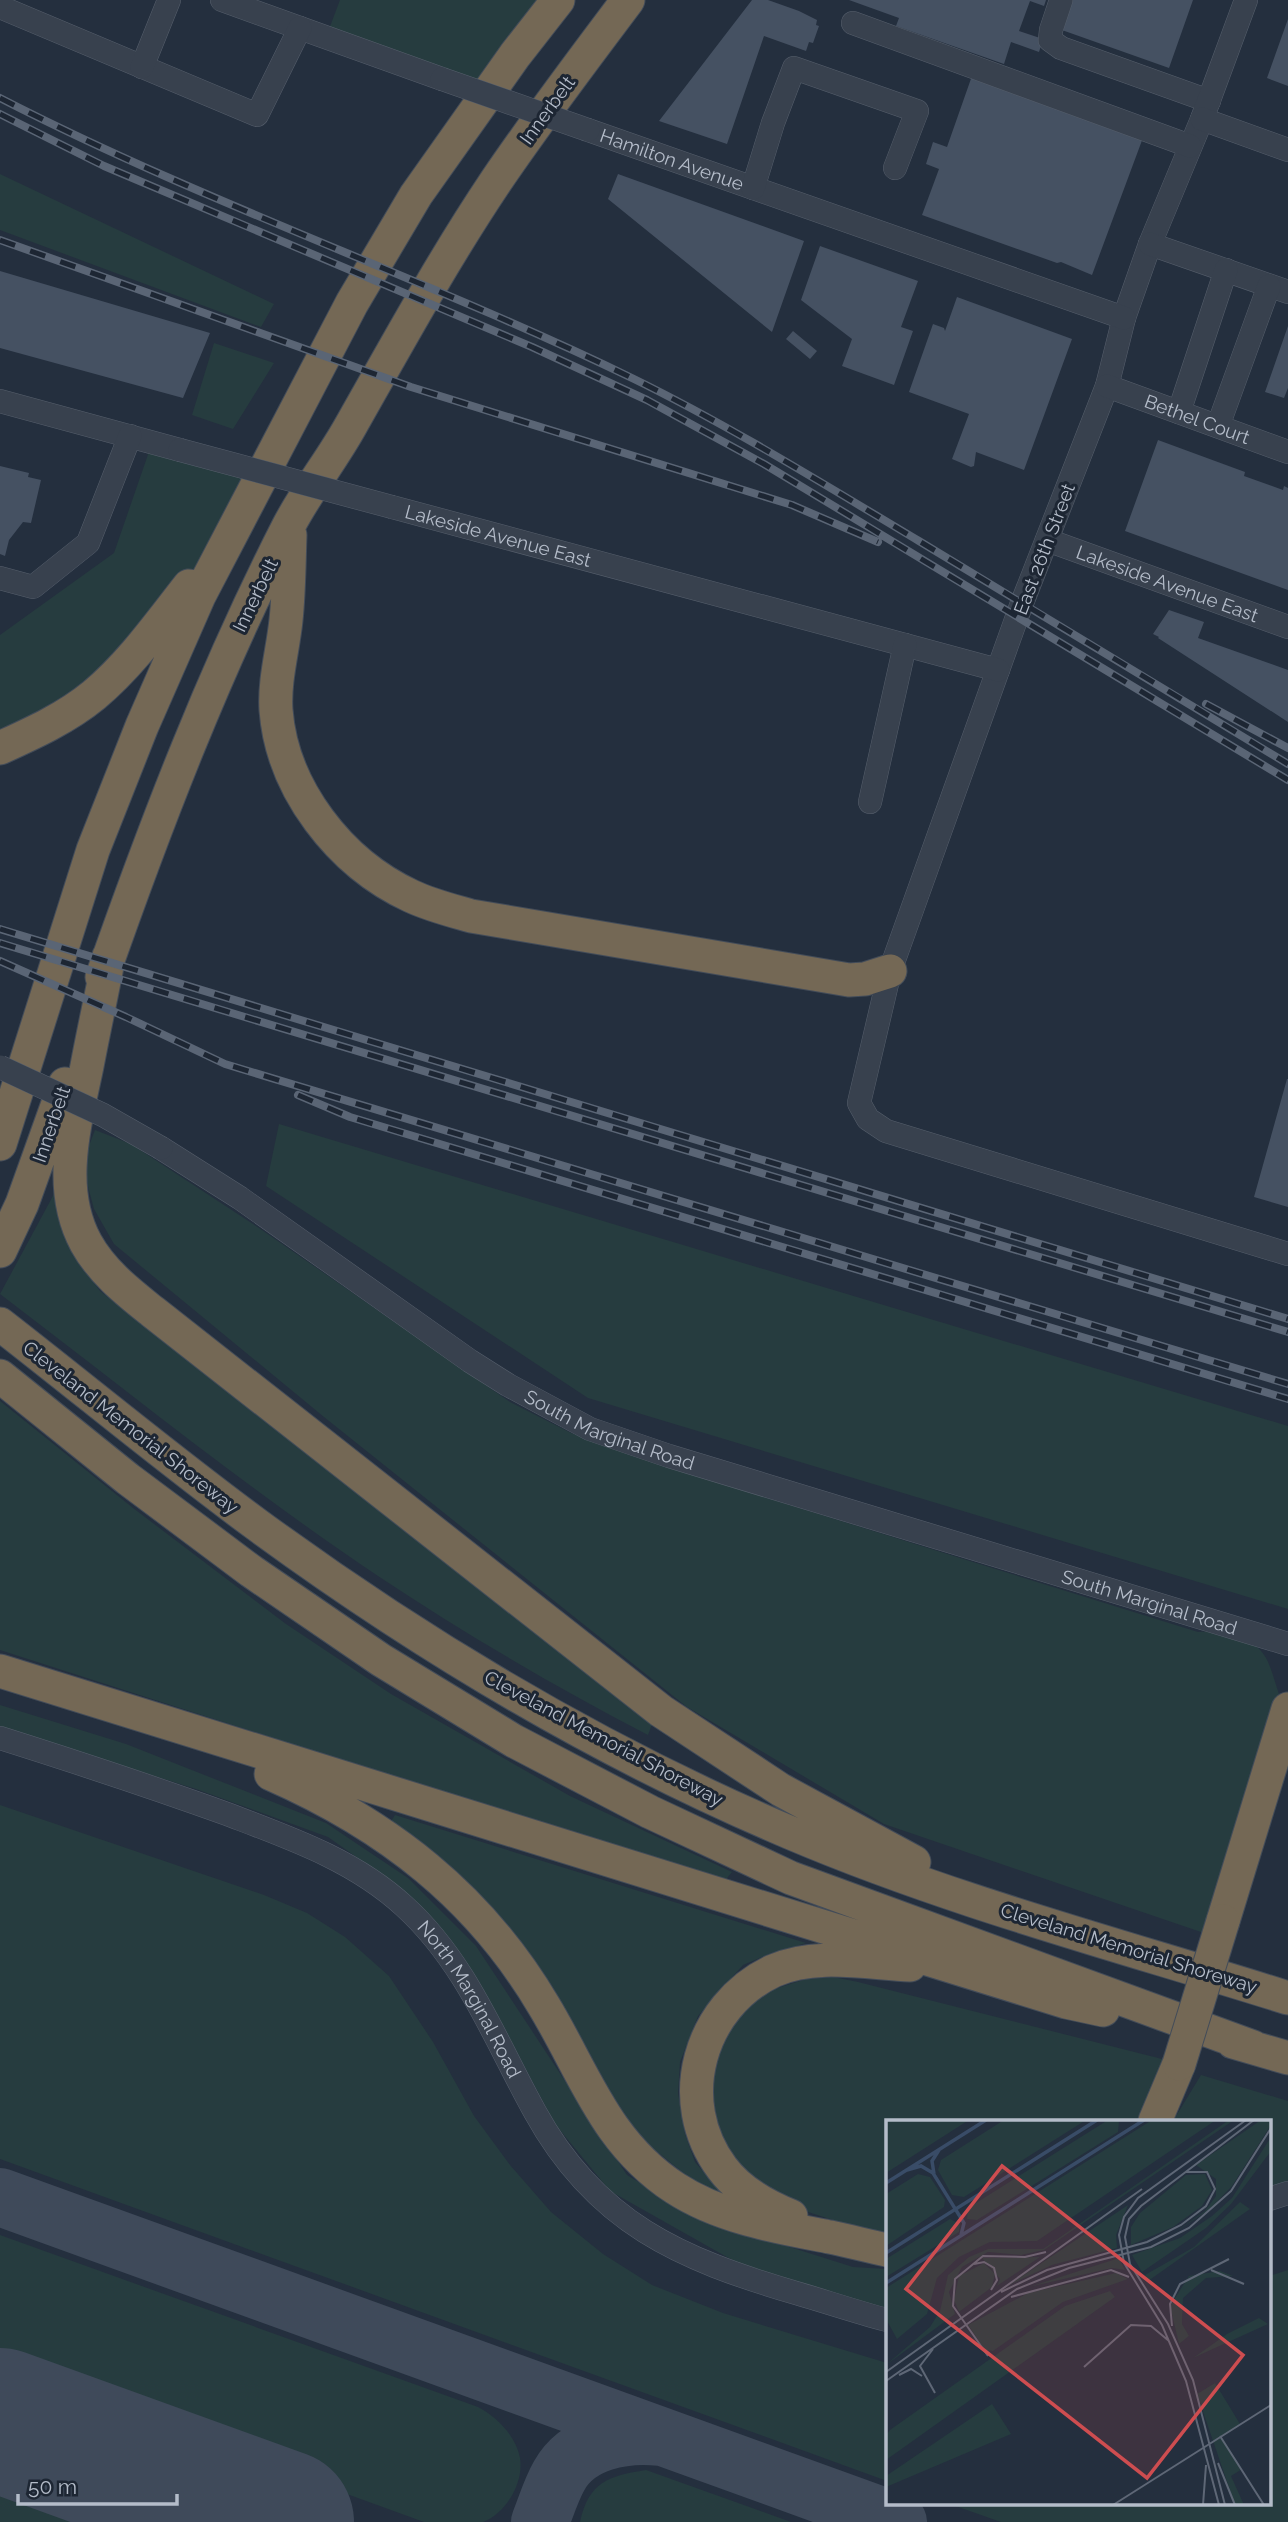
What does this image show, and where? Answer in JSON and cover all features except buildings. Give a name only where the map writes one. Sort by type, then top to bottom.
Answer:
[{"type":"highway","points":[[0,1144],[93,850],[162,678],[230,534],[352,303],[416,195],[515,55],[558,0]]},
{"type":"highway","name":"Innerbelt","points":[[0,1251],[22,1204],[150,841],[193,733],[240,625],[291,522],[341,443],[461,236],[496,181],[628,0]]},
{"type":"highway","points":[[291,522],[286,620],[276,689],[281,740],[289,768],[317,816],[340,844],[375,874],[410,895],[471,916],[849,980],[865,979],[890,971]]},
{"type":"highway","points":[[0,748],[58,720],[108,682],[136,654],[230,534]]},
{"type":"highway","points":[[109,956],[73,1133],[70,1175],[73,1210],[79,1228],[96,1258],[113,1278],[650,1703],[698,1737],[780,1790],[1005,1909]]},
{"type":"highway","name":"Cleveland Memorial Shoreway","points":[[0,1324],[255,1524],[384,1613],[514,1693],[647,1765],[788,1832],[872,1866],[1288,1998]]},
{"type":"highway","points":[[3,1379],[128,1479],[251,1571],[381,1660],[514,1741],[650,1812],[791,1878],[1252,2047]]},
{"type":"highway","points":[[0,1671],[1066,2001],[1288,2058]]},
{"type":"highway","points":[[1155,2120],[1179,2064],[1288,1709]]},
{"type":"highway","points":[[142,1715],[337,1805],[396,1843],[438,1877],[473,1912],[522,1972],[554,2023],[597,2106],[618,2136],[644,2164],[675,2188],[713,2207],[760,2223],[872,2246]]},
{"type":"highway","points":[[872,2246],[770,2207],[738,2185],[723,2169],[705,2136],[699,2118],[696,2078],[700,2057],[715,2022],[725,2008],[748,1986],[775,1970],[790,1965],[824,1961],[955,1966]]},
{"type":"street","points":[[142,67],[169,0]]},
{"type":"street","name":"Hamilton Avenue","points":[[222,0],[1124,318]]},
{"type":"street","points":[[1061,0],[1050,40],[1061,48],[1205,110],[1288,150]]},
{"type":"street","name":"East 26th Street","points":[[1246,0],[1205,110],[1150,244],[1124,318],[1107,386],[998,670],[890,971],[859,1103],[868,1119],[886,1130],[1288,1254]]},
{"type":"street","points":[[0,7],[257,116],[300,28]]},
{"type":"street","points":[[853,23],[1190,146]]},
{"type":"street","points":[[753,188],[794,68],[917,111],[895,168]]},
{"type":"street","points":[[1150,244],[1279,289],[1218,426]]},
{"type":"street","points":[[1179,412],[1226,270]]},
{"type":"street","name":"Bethel Court","points":[[1107,386],[1288,452]]},
{"type":"street","name":"Lakeside Avenue East","points":[[0,401],[998,670]]},
{"type":"street","points":[[0,578],[33,587],[88,543],[130,436]]},
{"type":"street","name":"Lakeside Avenue East","points":[[1047,540],[1288,627]]},
{"type":"street","points":[[870,802],[905,645]]},
{"type":"street","name":"South Marginal Road","points":[[0,1067],[103,1115],[161,1148],[240,1198],[470,1361],[508,1385],[590,1429],[669,1457],[1288,1644]]},
{"type":"street","name":"North Marginal Road","points":[[0,1738],[260,1826],[324,1852],[366,1876],[420,1920],[451,1957],[477,2000],[549,2136],[580,2176],[613,2209],[656,2239],[702,2262],[834,2306],[886,2320]]},
{"type":"street","points":[[1270,2199],[1288,2193]]},
{"type":"green space","points":[[340,0],[558,0],[488,95],[326,37]]},
{"type":"green space","points":[[0,174],[274,304],[261,327],[0,230]]},
{"type":"green space","points":[[214,343],[274,363],[233,429],[192,415]]},
{"type":"green space","points":[[152,443],[256,471],[230,534],[136,654],[0,748],[0,635],[114,553]]},
{"type":"green space","points":[[279,1124],[1288,1426],[1288,1609],[588,1398],[266,1186]]},
{"type":"green space","points":[[95,1130],[131,1144],[259,1228],[510,1402],[571,1433],[764,1497],[1198,1632],[1226,1633],[1253,1644],[1266,1658],[1279,1694],[1204,1933],[884,1824],[687,1707],[324,1417],[114,1244],[94,1209],[82,1164]]},
{"type":"green space","points":[[54,1194],[71,1246],[100,1291],[652,1724],[648,1735],[511,1659],[378,1576],[234,1474],[0,1294]]},
{"type":"green space","points":[[0,1401],[133,1508],[286,1624],[391,1694],[570,1796],[732,1872],[723,1883],[0,1650]]},
{"type":"green space","points":[[0,1705],[126,1744],[326,1823],[408,1878],[476,1946],[627,2175],[698,2218],[853,2267],[886,2269],[886,2308],[757,2274],[610,2191],[555,2124],[478,1980],[396,1885],[328,1837],[196,1789],[0,1728]]},
{"type":"green space","points":[[0,1805],[264,1895],[307,1913],[345,1937],[389,1976],[433,2042],[474,2116],[510,2165],[551,2212],[603,2254],[652,2285],[723,2313],[886,2363],[886,2481],[0,2159]]},
{"type":"green space","points":[[395,1815],[806,1943],[743,1965],[698,2016],[680,2062],[678,2093],[685,2134],[695,2162],[713,2183],[732,2197],[697,2184],[629,2129],[390,1823]]},
{"type":"green space","points":[[833,1977],[858,1982],[1166,2060],[1139,2120],[886,2120],[886,2234],[860,2229],[787,2205],[760,2189],[720,2141],[710,2105],[720,2043],[735,2021],[765,1992],[806,1979]]},
{"type":"green space","points":[[1201,2075],[1288,2101],[1288,2183],[1270,2187],[1270,2120],[1174,2120]]},
{"type":"green space","points":[[0,2235],[478,2407],[505,2428],[518,2450],[521,2468],[512,2496],[499,2512],[483,2522],[424,2522],[0,2368]]},
{"type":"green space","points":[[1288,2270],[1288,2522],[1001,2522],[950,2504],[1270,2504],[1270,2276]]},
{"type":"green space","points":[[0,2469],[147,2522],[0,2522]]},
{"type":"green space","points":[[646,2470],[791,2522],[580,2522],[589,2498],[602,2483],[621,2475]]},
{"type":"taxiway","points":[[0,2197],[898,2522]]},
{"type":"taxiway","points":[[540,2522],[559,2476],[567,2464],[578,2455],[590,2447],[618,2438],[661,2437]]},
{"type":"runway","points":[[0,2420],[282,2522]]},
{"type":"railway","points":[[0,98],[157,172],[476,307],[671,397],[813,478],[1288,764]]},
{"type":"railway","points":[[0,114],[104,166],[532,347],[647,400],[764,464],[1288,780]]},
{"type":"railway","points":[[0,240],[411,387],[792,505],[878,542]]},
{"type":"railway","points":[[1206,704],[1288,748]]},
{"type":"railway","points":[[0,929],[1288,1319]]},
{"type":"railway","points":[[0,943],[1288,1332]]},
{"type":"railway","points":[[0,961],[225,1064],[1288,1384]]},
{"type":"railway","points":[[298,1095],[350,1117],[1288,1399]]}]
